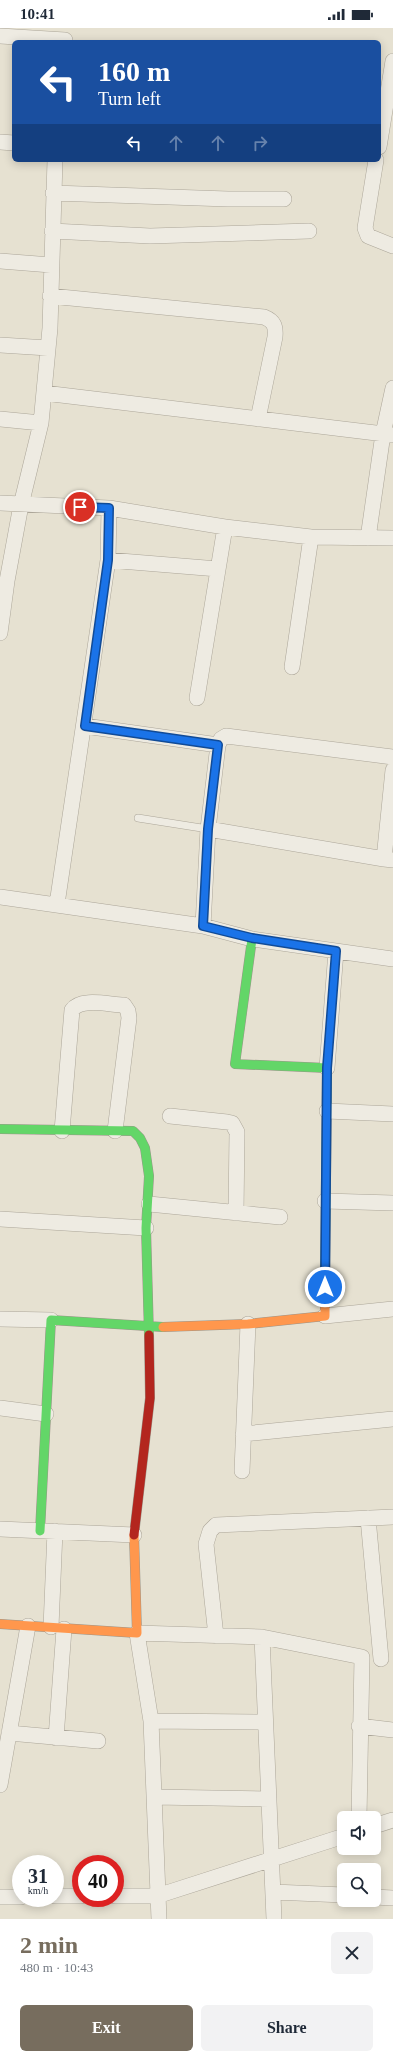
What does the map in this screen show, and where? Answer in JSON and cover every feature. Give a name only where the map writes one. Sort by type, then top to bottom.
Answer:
[{"type":"street","points":[[0,36],[65,37]]},
{"type":"street","points":[[384,142],[384,88],[393,61]]},
{"type":"street","points":[[0,142],[12,143]]},
{"type":"street","points":[[0,633],[3,581],[41,423],[48,348],[55,162]]},
{"type":"street","points":[[376,162],[365,228],[368,236],[393,246]]},
{"type":"street","points":[[53,193],[228,199],[284,199]]},
{"type":"street","points":[[52,231],[150,236],[309,231]]},
{"type":"street","points":[[0,261],[51,265]]},
{"type":"street","points":[[50,296],[264,317],[270,319],[276,329],[258,419]]},
{"type":"street","points":[[0,345],[48,348]]},
{"type":"street","points":[[368,538],[388,435],[393,388]]},
{"type":"street","points":[[44,393],[388,435]]},
{"type":"street","points":[[0,419],[41,423]]},
{"type":"street","points":[[0,503],[109,508],[225,527],[311,537],[393,538]]},
{"type":"street","points":[[58,904],[108,560],[109,508]]},
{"type":"street","points":[[197,698],[225,527]]},
{"type":"street","points":[[292,667],[311,537]]},
{"type":"street","points":[[108,560],[218,570]]},
{"type":"street","points":[[85,726],[218,745]]},
{"type":"street","points":[[203,926],[208,829],[220,739],[233,736],[393,757]]},
{"type":"street","points":[[208,829],[388,859],[393,770]]},
{"type":"street","points":[[0,896],[203,926],[252,938],[393,958]]},
{"type":"street","points":[[252,938],[235,1064],[327,1068]]},
{"type":"street","points":[[325,1316],[327,1068],[336,951]]},
{"type":"street","points":[[62,1131],[72,1010],[76,1005],[83,1003],[124,1005],[128,1011],[129,1018],[115,1131]]},
{"type":"street","points":[[327,1111],[393,1114]]},
{"type":"street","points":[[170,1116],[227,1122],[235,1126],[237,1132],[236,1213]]},
{"type":"street","points":[[0,1129],[133,1131],[139,1134],[144,1142],[147,1155],[149,1204],[146,1228],[150,1398],[134,1535],[137,1633],[151,1721],[159,1919]]},
{"type":"street","points":[[325,1200],[393,1203]]},
{"type":"street","points":[[149,1204],[280,1217]]},
{"type":"street","points":[[0,1219],[146,1228]]},
{"type":"street","points":[[0,1319],[51,1320],[148,1327],[248,1324],[393,1309]]},
{"type":"street","points":[[40,1531],[51,1320]]},
{"type":"street","points":[[242,1471],[248,1324]]},
{"type":"street","points":[[0,1408],[46,1414]]},
{"type":"street","points":[[243,1434],[393,1419]]},
{"type":"street","points":[[216,1636],[206,1544],[210,1531],[216,1525],[230,1523],[393,1517]]},
{"type":"street","points":[[0,1624],[137,1633],[262,1637],[362,1657],[387,1659],[368,1518]]},
{"type":"street","points":[[0,1529],[134,1535]]},
{"type":"street","points":[[55,1531],[58,1628],[56,1738]]},
{"type":"street","points":[[0,1785],[28,1626]]},
{"type":"street","points":[[262,1637],[274,1919]]},
{"type":"street","points":[[359,1811],[359,1726],[362,1657]]},
{"type":"street","points":[[151,1721],[265,1722]]},
{"type":"street","points":[[359,1726],[393,1730]]},
{"type":"street","points":[[9,1733],[98,1741]]},
{"type":"street","points":[[154,1797],[269,1799]]},
{"type":"street","points":[[381,1824],[393,1820]]},
{"type":"street","points":[[124,1896],[157,1896],[337,1838]]},
{"type":"street","points":[[273,1892],[337,1895]]},
{"type":"street","points":[[0,1897],[12,1897]]},
{"type":"street","points":[[381,1897],[393,1898]]},
{"type":"lane","points":[[138,818],[208,829]]},
{"type":"traffic: fast","points":[[252,939],[235,1064],[327,1068],[325,1289]]},
{"type":"traffic: fast","points":[[0,1129],[133,1131],[140,1138],[145,1148],[149,1176],[146,1228],[149,1335]]},
{"type":"traffic: fast","points":[[40,1531],[51,1320],[163,1327]]},
{"type":"traffic: slow","points":[[163,1327],[248,1324],[325,1316],[325,1289]]},
{"type":"traffic: slow","points":[[0,1624],[137,1633],[134,1535]]},
{"type":"traffic: jam","points":[[134,1535],[150,1398],[149,1335]]},
{"type":"route","points":[[80,507],[109,508],[108,560],[85,726],[218,745],[208,829],[203,926],[252,938],[336,951],[327,1068],[325,1287]]}]
